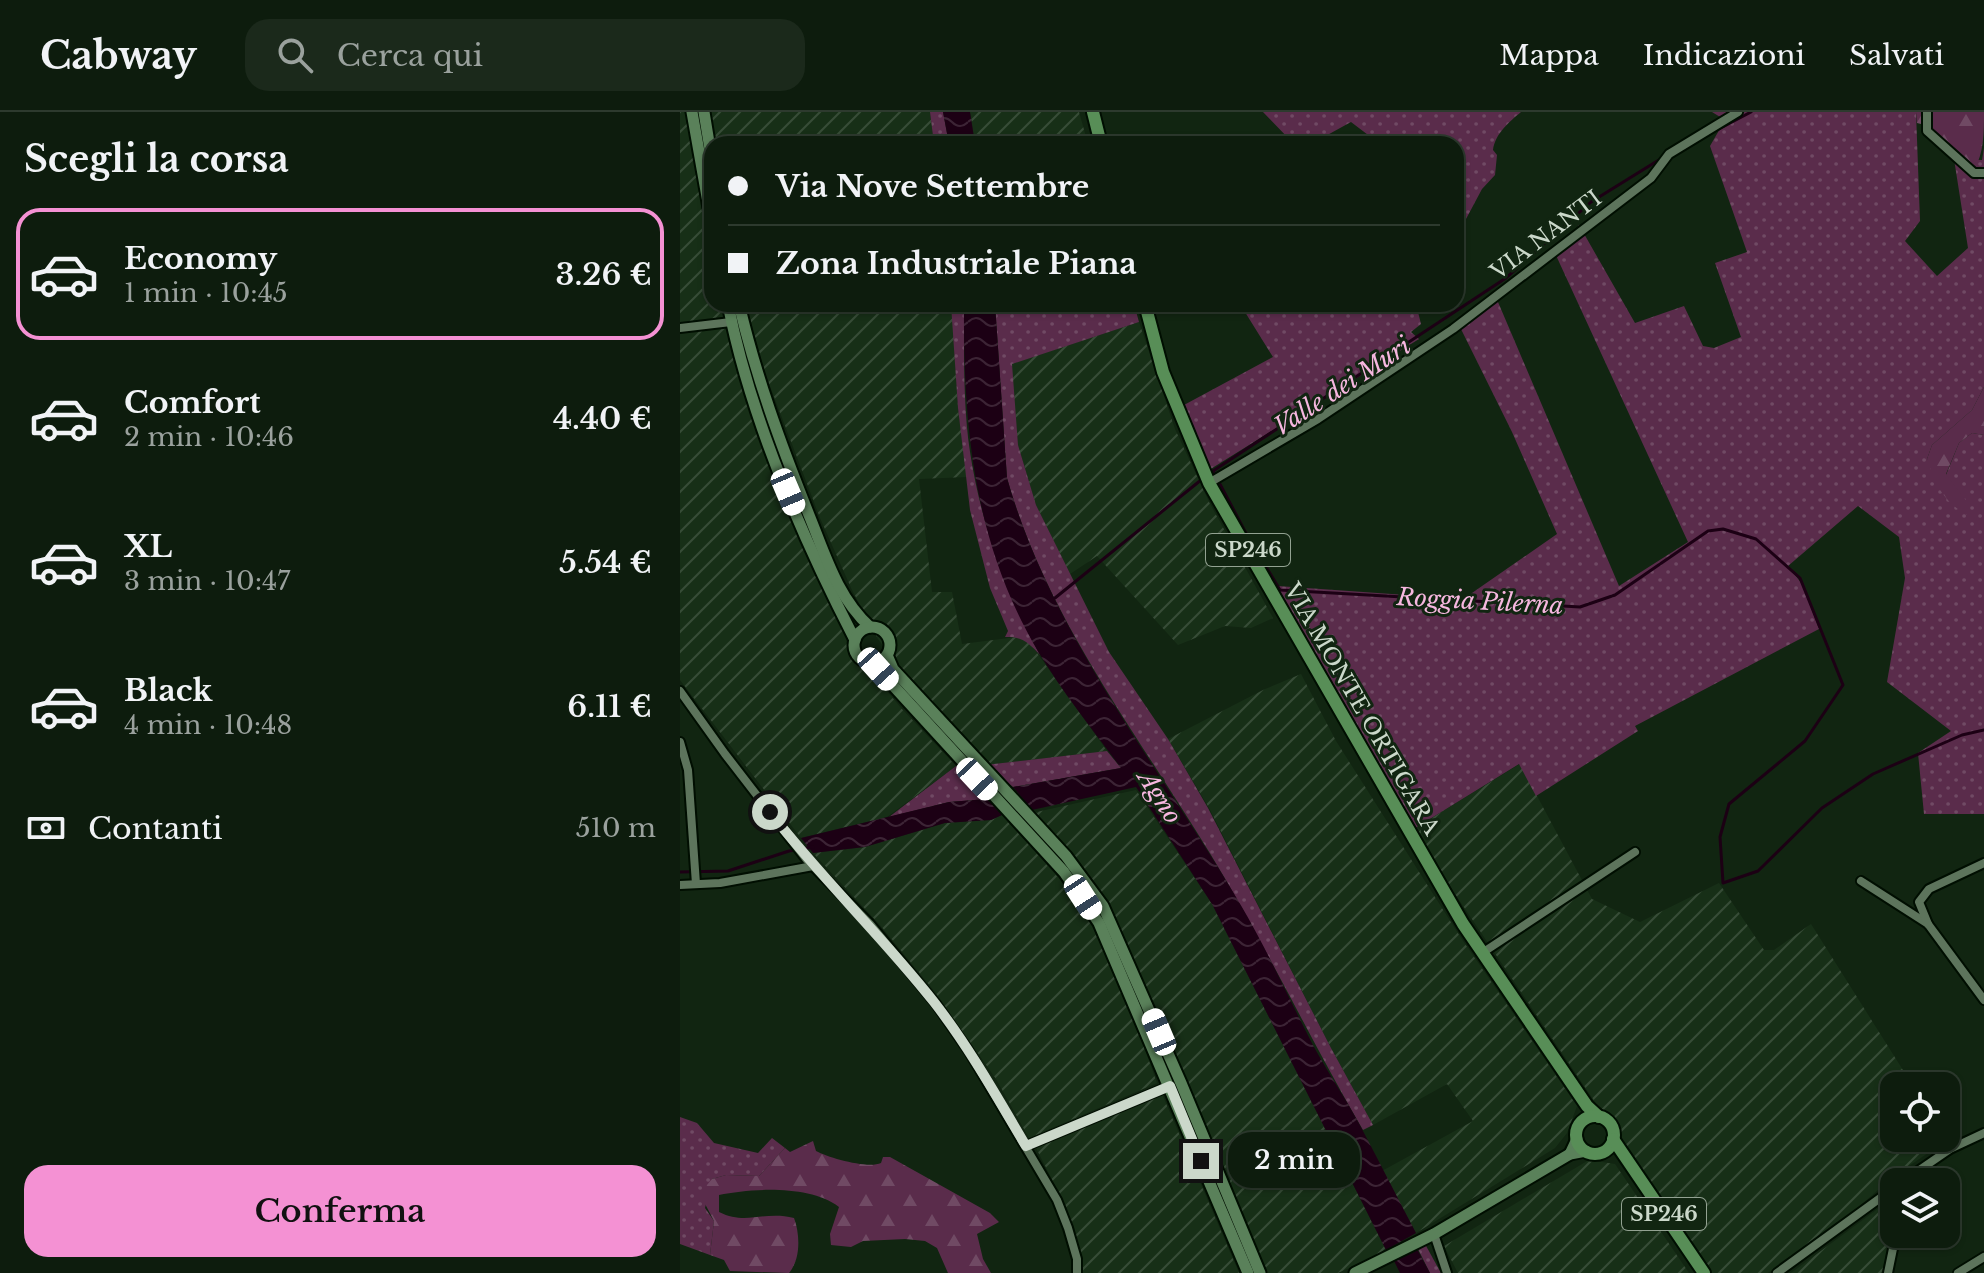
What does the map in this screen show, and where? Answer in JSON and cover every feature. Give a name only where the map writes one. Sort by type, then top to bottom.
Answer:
[{"type":"main road","points":[[692,112],[704,180]]},
{"type":"main road","points":[[704,112],[708,136]]},
{"type":"main road","points":[[1093,112],[1099,136]]},
{"type":"main road","points":[[729,312],[752,396],[816,559],[855,640],[855,652],[878,669],[1064,872],[1099,923],[1248,1273]]},
{"type":"main road","points":[[741,312],[752,358],[779,441],[838,585],[856,614],[870,627]]},
{"type":"main road","name":"VIA MONTE ORTIGARA","points":[[1147,312],[1163,372],[1209,483],[1463,924],[1587,1106],[1599,1117]]},
{"type":"main road","points":[[855,640],[860,631],[870,627],[879,628],[887,635],[890,645],[887,655],[879,662],[869,663]]},
{"type":"main road","points":[[887,655],[893,669],[1088,883],[1115,931],[1260,1273]]},
{"type":"main road","points":[[1570,1154],[1587,1106]]},
{"type":"main road","points":[[1355,1273],[1429,1236],[1570,1154],[1596,1153],[1610,1144],[1611,1125],[1599,1117],[1582,1121]]},
{"type":"main road","points":[[1577,1139],[1586,1151]]},
{"type":"main road","name":"SP246","points":[[1610,1144],[1624,1156],[1704,1273]]},
{"type":"street","name":"VIA NANTI","points":[[1209,483],[1318,419],[1453,329],[1651,178],[1669,154],[1738,112]]},
{"type":"street","points":[[1927,112],[1927,131],[1974,173],[1984,173]]},
{"type":"street","points":[[680,328],[731,322]]},
{"type":"street","points":[[680,691],[810,863],[870,924],[936,1004],[968,1050],[1057,1200],[1077,1259],[1077,1273]]},
{"type":"street","points":[[680,742],[688,770],[696,884]]},
{"type":"street","points":[[680,807],[691,806]]},
{"type":"street","points":[[1482,953],[1635,852]]},
{"type":"street","points":[[680,885],[774,874],[810,863]]},
{"type":"street","points":[[1983,865],[1929,889],[1919,902],[1928,924],[1984,1000]]},
{"type":"street","points":[[1861,881],[1928,924]]},
{"type":"street","points":[[1026,1146],[1170,1086]]},
{"type":"street","points":[[1923,1168],[1950,1149],[1984,1133]]},
{"type":"street","points":[[1777,1273],[1880,1198]]},
{"type":"street","points":[[1429,1236],[1447,1273]]},
{"type":"street","points":[[1888,1273],[1893,1248]]},
{"type":"street","points":[[1958,1273],[1984,1257]]},
{"type":"shaded area","points":[[680,112],[685,112],[704,218],[704,312],[723,312],[734,353],[823,590],[872,673],[956,766],[887,817],[801,838],[680,680]]},
{"type":"shaded area","points":[[710,112],[930,112],[933,136],[714,136]]},
{"type":"shaded area","points":[[970,112],[1079,112],[1086,136],[974,136]]},
{"type":"shaded area","points":[[748,312],[952,312],[958,408],[967,477],[919,479],[932,592],[952,592],[962,644],[1017,637],[1030,643],[1107,751],[985,765],[905,675],[878,639],[820,518],[765,373]]},
{"type":"shaded area","points":[[1139,322],[1175,429],[1209,502],[1273,618],[1251,628],[1225,626],[1178,645],[1097,556],[1070,574],[1036,505],[1018,445],[1011,364]]},
{"type":"shaded area","points":[[1301,674],[1336,741],[1461,938],[1577,1106],[1567,1133],[1555,1148],[1416,1233],[1382,1171],[1473,1121],[1447,1084],[1373,1125],[1209,808],[1168,739]]},
{"type":"shaded area","points":[[1520,764],[1592,899],[1640,922],[1719,883],[1764,950],[1774,950],[1811,924],[1904,1072],[1880,1072],[1880,1152],[1928,1153],[1906,1168],[1880,1168],[1880,1188],[1840,1223],[1768,1273],[1710,1273],[1412,830]]},
{"type":"shaded area","points":[[1136,790],[1212,904],[1386,1250],[1338,1273],[1267,1273],[1116,918],[1087,873],[1032,813]]},
{"type":"shaded area","points":[[1002,815],[1072,893],[1089,919],[1134,1019],[1157,1083],[1029,1138],[996,1079],[935,992],[880,925],[813,853],[865,847],[945,823],[991,820]]},
{"type":"shaded area","points":[[1162,1094],[1239,1273],[1082,1273],[1078,1245],[1067,1209],[1036,1148]]},
{"type":"shaded area","points":[[1589,1160],[1615,1164],[1689,1273],[1458,1273],[1444,1246]]},
{"type":"shaded area","points":[[1880,1207],[1880,1248],[1887,1248],[1882,1273],[1791,1273]]},
{"type":"green space","points":[[930,112],[943,112],[948,136],[933,136]]},
{"type":"green space","points":[[1263,112],[1521,112],[1507,124],[1497,139],[1493,150],[1497,155],[1495,175],[1482,189],[1464,225],[1464,136],[1369,136],[1351,122],[1326,136],[1286,136]]},
{"type":"green space","points":[[1712,112],[1916,112],[1920,221],[1905,241],[1937,276],[1968,248],[1954,159],[1982,160],[1984,148],[1984,387],[1972,410],[1932,445],[1927,459],[1968,504],[1946,475],[1959,443],[1972,433],[1984,435],[1984,814],[1924,814],[1918,753],[1951,731],[1887,682],[1905,578],[1899,537],[1858,506],[1788,566],[1802,584],[1819,629],[1635,726],[1638,731],[1536,796],[1519,764],[1412,830],[1273,590],[1278,586],[1420,596],[1459,602],[1557,534],[1512,432],[1458,323],[1495,295],[1619,586],[1688,542],[1554,251],[1570,239],[1579,225],[1635,323],[1684,306],[1703,346],[1714,348],[1741,337],[1715,263],[1747,252],[1710,146],[1725,120]]},
{"type":"green space","points":[[1916,112],[1984,112],[1982,150],[1974,170],[1937,142],[1929,126],[1917,123]]},
{"type":"green space","points":[[952,312],[964,312],[966,416],[981,505],[1005,581],[1040,655],[1025,641],[1005,637],[1008,631],[990,588],[970,510],[958,408]]},
{"type":"green space","points":[[996,312],[1136,312],[1139,322],[1012,364],[1018,445],[1036,505],[1109,652],[1168,739],[1208,808],[1373,1125],[1363,1130],[1231,889],[1069,626],[1024,529],[1007,478]]},
{"type":"green space","points":[[1245,312],[1418,312],[1421,324],[1411,332],[1419,339],[1209,470],[1184,405],[1273,357]]},
{"type":"green space","points":[[1984,387],[1984,435],[1972,433],[1959,443],[1946,474],[1969,504],[1967,515],[1941,491],[1927,459],[1932,445],[1972,410]]},
{"type":"green space","points":[[1107,751],[1121,768],[1013,787],[985,765]]},
{"type":"green space","points":[[956,766],[987,799],[949,802],[889,817]]},
{"type":"green space","points":[[680,1117],[697,1123],[714,1143],[758,1153],[772,1138],[785,1148],[759,1176],[726,1175],[712,1179],[705,1208],[714,1221],[710,1255],[680,1244]]},
{"type":"green space","points":[[813,1141],[816,1151],[848,1162],[867,1165],[881,1163],[883,1157],[890,1157],[990,1213],[999,1222],[977,1234],[983,1259],[991,1273],[948,1273],[937,1248],[925,1241],[863,1241],[851,1247],[831,1245],[830,1234],[839,1207],[813,1195],[781,1190],[719,1195],[719,1212],[738,1218],[794,1218],[798,1239],[793,1267],[789,1273],[730,1271],[724,1260],[710,1255],[714,1221],[703,1200],[707,1185],[712,1179],[726,1175],[759,1176],[785,1148],[790,1152]]},
{"type":"green space","points":[[1425,1244],[1441,1273],[1430,1273],[1418,1249]]},
{"type":"water","points":[[943,112],[970,112],[974,136],[948,136]]},
{"type":"water","name":"Agno","points":[[964,312],[996,312],[1007,478],[1026,535],[1078,644],[1249,920],[1314,1047],[1357,1120],[1416,1233],[1386,1250],[1212,904],[1136,787],[1032,810],[1013,787],[1121,768],[1039,653],[1017,612],[1000,570],[986,527],[977,484],[970,440]]},
{"type":"water","points":[[987,799],[1002,815],[991,820],[945,823],[865,847],[813,853],[801,838],[949,802]]},
{"type":"water","points":[[1417,1249],[1430,1273],[1400,1273],[1394,1261]]},
{"type":"waterway","name":"Valle dei Muri","points":[[1715,131],[1751,112]]},
{"type":"waterway","name":"Valle dei Muri","points":[[1464,306],[1506,278],[1591,202],[1662,158]]},
{"type":"waterway","name":"Valle dei Muri","points":[[1213,471],[1454,312]]},
{"type":"waterway","name":"Roggia Pilerna","points":[[1213,471],[1280,590],[1580,607],[1615,595],[1708,531],[1723,529],[1756,539],[1800,578],[1843,685],[1805,741],[1729,804],[1720,837],[1723,883],[1758,871],[1822,808],[1873,774],[1962,735],[1984,730]]},
{"type":"waterway","name":"Valle dei Muri","points":[[1055,598],[1201,480]]},
{"type":"waterway","points":[[680,872],[728,871],[789,851],[813,847]]},
{"type":"route","points":[[770,812],[807,860],[870,924],[936,1004],[968,1050],[1026,1146],[1170,1086],[1201,1161]]}]
